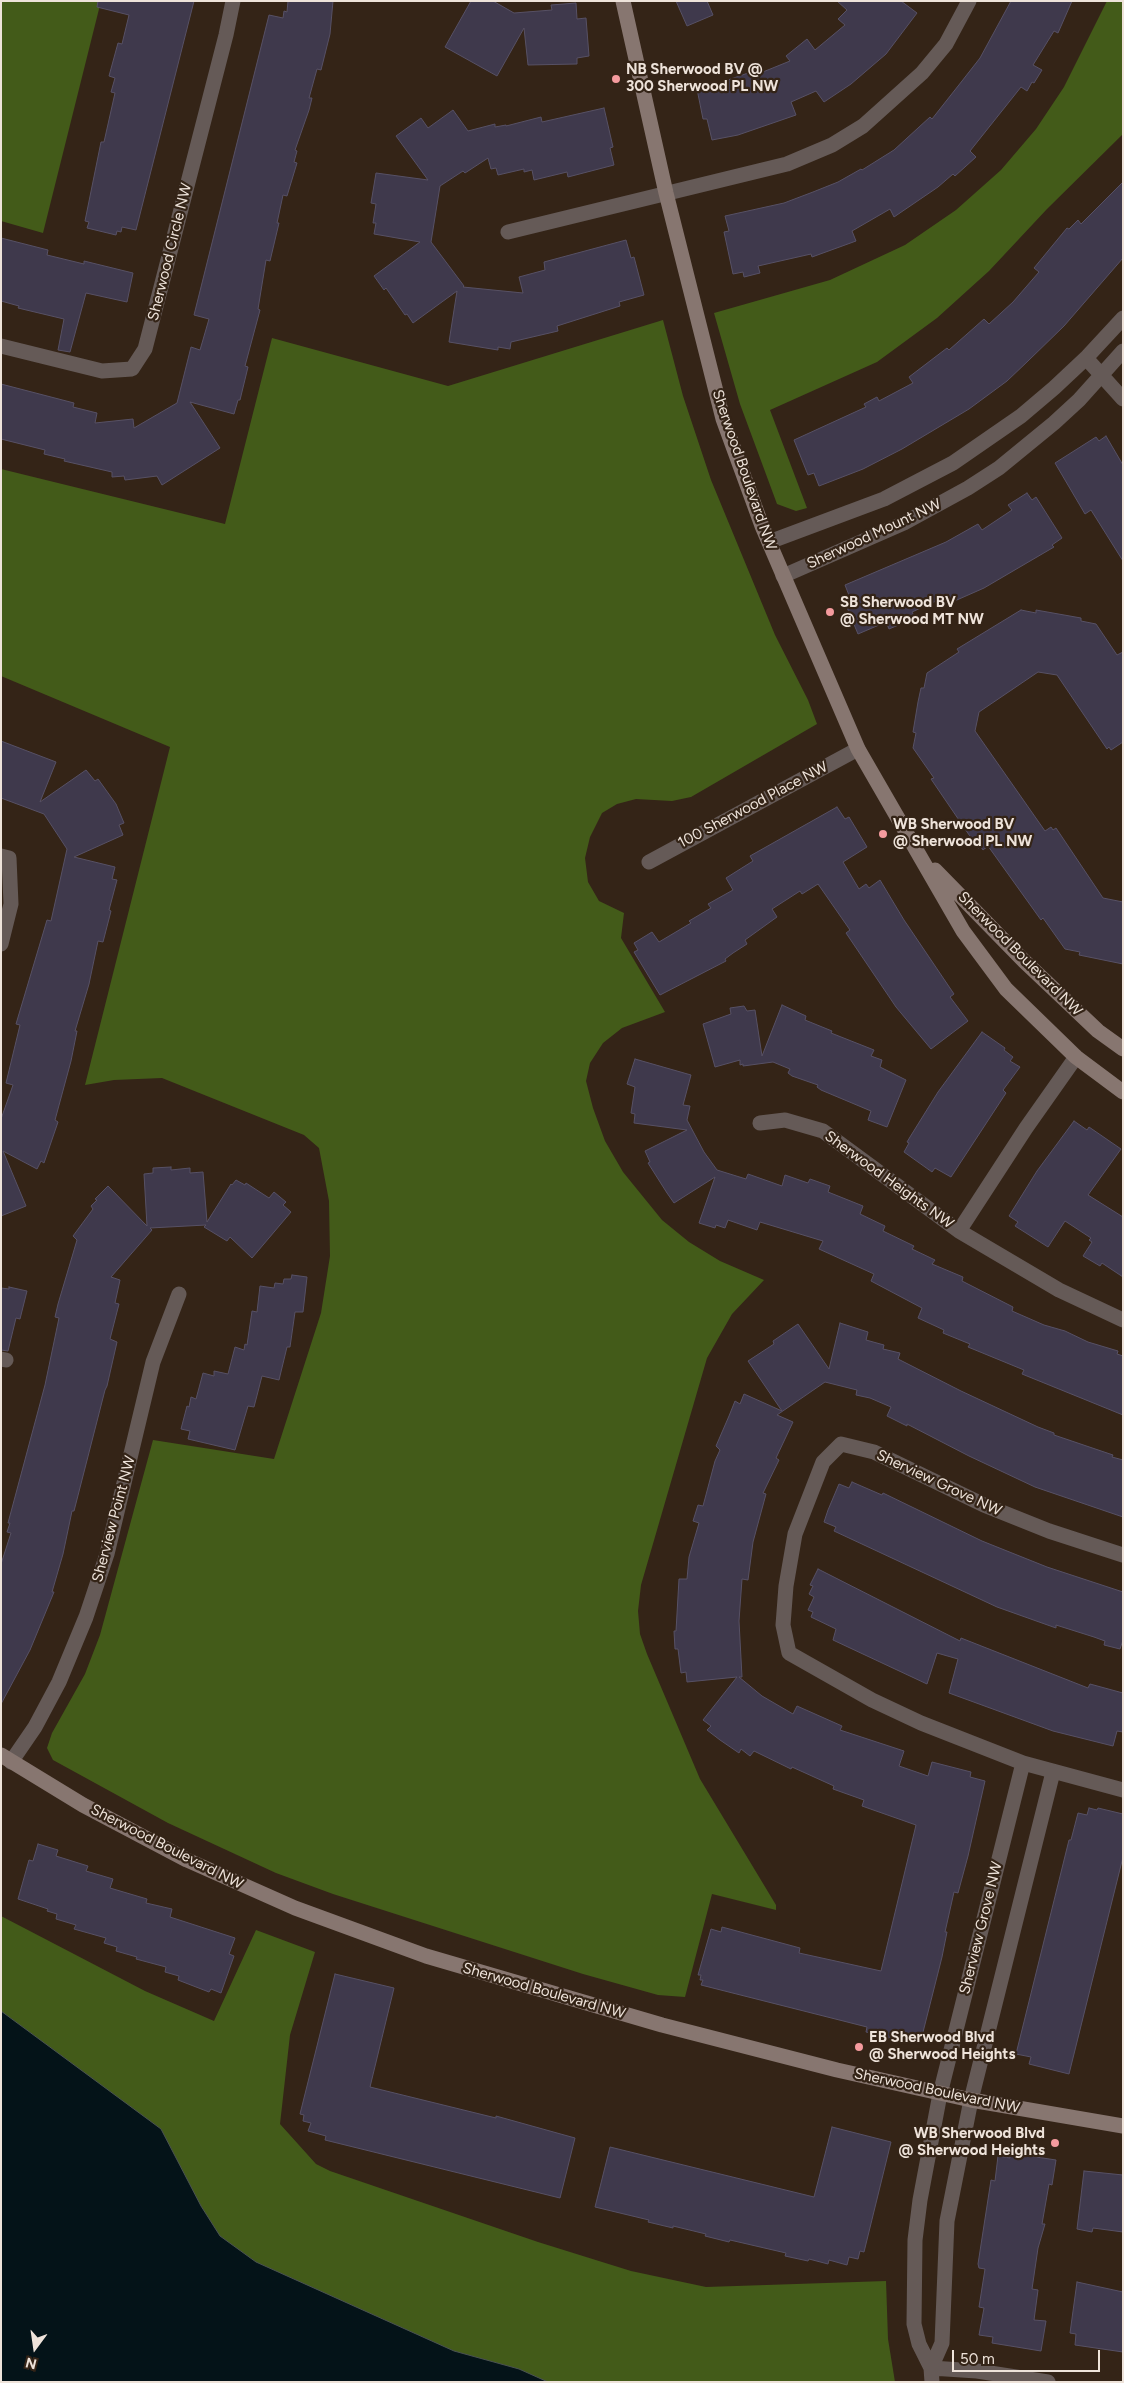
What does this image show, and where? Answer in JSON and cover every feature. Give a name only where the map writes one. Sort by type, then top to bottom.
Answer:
[{"type":"street","name":"Sherwood Circle NW","points":[[1,346],[102,371],[132,369],[145,349],[226,35],[233,1]]},
{"type":"street","name":"Sherwood Boulevard NW","points":[[623,1],[666,193],[723,419],[782,576],[858,749],[963,931],[1006,989],[1076,1057],[1123,1092]]},
{"type":"street","points":[[508,232],[787,164],[832,145],[863,126],[922,74],[946,44],[969,1]]},
{"type":"street","name":"Sherwood Mount NW","points":[[769,542],[884,499],[953,463],[1021,416],[1086,358],[1123,318]]},
{"type":"street","name":"Sherwood Mount NW","points":[[782,576],[904,523],[968,488],[1028,445],[1060,418],[1123,352]]},
{"type":"street","points":[[1086,358],[1123,399]]},
{"type":"street","name":"100 Sherwood Place NW","points":[[649,862],[858,749]]},
{"type":"street","name":"Sherwood Boulevard NW","points":[[920,855],[1024,961],[1098,1031],[1123,1049]]},
{"type":"street","points":[[1,856],[9,858],[11,904],[1,944]]},
{"type":"street","name":"Sherwood Heights NW","points":[[959,1231],[1076,1057]]},
{"type":"street","name":"Sherwood Heights NW","points":[[760,1123],[785,1120],[822,1131],[959,1231],[1059,1290],[1123,1320]]},
{"type":"street","name":"Sherview Point NW","points":[[6,1759],[34,1727],[59,1682],[86,1617],[107,1554],[153,1362],[179,1294]]},
{"type":"street","name":"Sherview Grove NW","points":[[1123,1555],[1049,1531],[984,1505],[874,1452],[841,1444],[823,1462],[794,1542],[786,1586],[783,1625],[788,1654],[872,1700],[921,1724],[1022,1763],[1123,1790]]},
{"type":"street","name":"Sherwood Boulevard NW","points":[[6,1759],[83,1805],[187,1860],[295,1908],[360,1933],[492,1976],[652,2023],[940,2094],[1123,2126]]},
{"type":"street","name":"Sherview Grove NW","points":[[932,2375],[919,2344],[914,2324],[913,2282],[920,2200],[940,2094],[1022,1763]]},
{"type":"street","points":[[1048,2382],[977,2371],[932,2375],[942,2343],[947,2221],[971,2100],[1053,1772]]},
{"type":"green space","points":[[1,1],[101,1],[43,233],[1,221]]},
{"type":"green space","points":[[1107,1],[1123,1],[1123,134],[1047,209],[989,271],[937,318],[877,362],[770,410],[807,508],[796,511],[777,504],[740,404],[714,313],[830,280],[905,245],[956,210],[1001,170],[1036,129],[1064,87]]},
{"type":"green space","points":[[663,320],[683,396],[711,480],[775,635],[808,700],[817,724],[691,797],[672,801],[636,799],[617,804],[602,813],[590,837],[585,858],[588,882],[599,901],[624,913],[621,938],[665,1012],[622,1028],[603,1043],[590,1063],[586,1081],[605,1141],[623,1172],[662,1220],[689,1242],[720,1261],[764,1280],[732,1314],[707,1358],[641,1585],[638,1611],[640,1634],[647,1654],[700,1779],[776,1905],[776,1910],[712,1894],[685,1997],[658,1995],[583,1974],[333,1894],[276,1873],[168,1823],[53,1760],[47,1748],[52,1733],[85,1674],[100,1635],[153,1440],[274,1459],[321,1313],[330,1256],[329,1201],[319,1148],[304,1135],[162,1078],[114,1080],[85,1085],[170,747],[1,676],[1,469],[225,524],[272,338],[448,386]]},
{"type":"green space","points":[[1,1916],[145,1991],[214,2021],[256,1930],[315,1952],[290,2035],[280,2124],[316,2164],[330,2171],[538,2242],[631,2271],[706,2287],[886,2281],[888,2339],[895,2382],[1,2382]]},
{"type":"shaded area","points":[[1,2011],[161,2129],[201,2206],[220,2236],[256,2262],[454,2351],[519,2369],[548,2382],[1,2382]]},
{"type":"building","points":[[98,1],[194,1],[136,230],[122,227],[121,232],[117,231],[116,235],[87,228],[89,222],[85,221],[101,142],[104,142],[115,93],[111,92],[115,78],[109,76],[118,43],[122,44],[129,15],[97,7]]},
{"type":"building","points":[[288,1],[333,1],[330,34],[321,70],[317,69],[309,98],[312,98],[309,110],[295,150],[297,151],[294,162],[297,163],[287,196],[283,195],[270,261],[266,260],[258,309],[260,310],[245,366],[248,367],[240,400],[238,400],[234,414],[190,402],[220,448],[162,485],[157,476],[125,480],[124,476],[112,477],[112,472],[64,461],[65,459],[44,454],[45,450],[1,439],[1,384],[74,403],[73,407],[97,413],[95,423],[133,419],[134,428],[177,403],[191,347],[200,350],[209,319],[194,315],[269,15],[283,18],[284,11],[287,12]]},
{"type":"building","points":[[471,1],[493,1],[514,13],[552,10],[551,5],[576,3],[577,19],[586,18],[589,56],[577,58],[577,64],[528,65],[524,28],[497,76],[445,47]]},
{"type":"building","points":[[676,1],[707,1],[713,15],[687,26]]},
{"type":"building","points":[[837,1],[901,1],[917,13],[886,54],[851,84],[824,102],[816,91],[791,102],[796,115],[738,135],[712,140],[707,119],[703,119],[697,89],[725,83],[725,81],[751,72],[753,76],[790,61],[786,56],[807,39],[815,50],[845,25],[838,19],[847,10]]},
{"type":"building","points":[[1011,1],[1072,1],[1058,33],[1054,31],[1033,65],[1042,70],[1034,83],[1032,82],[1027,91],[1021,87],[970,151],[976,157],[955,176],[953,174],[938,187],[894,217],[890,209],[852,231],[856,241],[812,257],[811,254],[758,266],[760,273],[744,277],[743,272],[733,274],[724,232],[729,231],[725,216],[784,203],[813,192],[862,170],[894,150],[930,117],[932,119],[962,81],[980,58]]},
{"type":"building","points":[[604,108],[613,147],[610,148],[614,165],[568,177],[567,172],[534,180],[532,170],[524,172],[524,169],[498,175],[496,168],[491,169],[488,158],[440,186],[431,242],[463,287],[523,293],[519,277],[545,270],[544,262],[626,240],[631,258],[634,257],[644,295],[619,302],[620,306],[557,326],[558,331],[511,342],[510,349],[498,347],[498,350],[449,342],[457,291],[413,323],[386,288],[384,290],[374,276],[420,242],[374,234],[376,223],[373,223],[376,204],[371,203],[376,173],[428,180],[396,136],[421,118],[428,128],[453,110],[468,131],[495,124],[495,127],[506,126],[541,117],[542,122]]},
{"type":"building","points":[[1123,182],[1123,258],[1064,326],[1007,381],[969,409],[902,449],[863,469],[819,486],[814,473],[808,475],[794,440],[866,407],[864,404],[877,397],[879,401],[913,383],[909,377],[947,348],[949,350],[984,319],[989,324],[1013,302],[1039,272],[1034,268],[1067,228],[1069,229],[1078,220],[1081,224]]},
{"type":"building","points":[[1,238],[48,250],[47,255],[84,264],[84,261],[133,273],[127,302],[86,293],[70,352],[58,350],[64,319],[18,308],[19,306],[1,301]]},
{"type":"building","points":[[1106,436],[1123,465],[1123,561],[1091,510],[1085,514],[1055,463],[1096,437],[1099,441]]},
{"type":"building","points":[[1027,493],[1032,500],[1036,497],[1062,538],[1052,545],[1054,547],[984,588],[950,603],[947,596],[912,612],[915,618],[889,629],[886,622],[858,634],[846,605],[852,603],[845,585],[946,542],[978,524],[982,530],[1012,510],[1008,505]]},
{"type":"building","points":[[1021,610],[1036,613],[1036,610],[1081,618],[1081,621],[1096,624],[1117,655],[1123,652],[1123,742],[1111,750],[1109,747],[1107,749],[1057,675],[1038,672],[979,712],[975,731],[1045,831],[1051,827],[1053,830],[1056,828],[1103,898],[1123,902],[1123,964],[1079,955],[1080,952],[1065,949],[1043,918],[1041,920],[988,846],[983,850],[981,847],[978,848],[931,779],[934,778],[913,748],[916,733],[913,732],[918,702],[921,688],[924,688],[927,673],[959,652],[957,649]]},
{"type":"building","points":[[1,741],[56,762],[40,802],[86,770],[95,781],[98,779],[116,804],[124,823],[119,825],[123,835],[74,857],[115,867],[112,879],[117,880],[109,910],[111,911],[103,942],[98,941],[89,984],[75,1031],[77,1031],[71,1061],[55,1120],[58,1122],[44,1163],[41,1161],[37,1169],[3,1151],[26,1206],[1,1216],[1,1119],[13,1085],[6,1083],[20,1025],[16,1024],[47,920],[51,921],[67,849],[44,814],[1,798]]},
{"type":"building","points":[[837,807],[845,819],[849,817],[867,847],[843,862],[859,889],[866,884],[869,888],[880,880],[904,920],[954,994],[950,997],[968,1021],[931,1049],[896,1007],[846,933],[850,930],[818,884],[802,894],[800,891],[772,909],[777,917],[745,940],[747,944],[725,959],[726,961],[660,995],[634,952],[638,950],[634,943],[652,932],[659,942],[691,923],[689,921],[711,908],[708,904],[733,890],[726,878],[753,861],[750,856]]},
{"type":"building","points":[[782,1005],[806,1016],[805,1020],[832,1031],[831,1033],[874,1050],[871,1056],[882,1060],[880,1067],[906,1080],[887,1127],[868,1120],[871,1111],[821,1090],[817,1087],[818,1085],[792,1076],[788,1073],[790,1069],[773,1062],[743,1066],[743,1064],[740,1065],[740,1060],[715,1067],[703,1024],[731,1014],[730,1008],[744,1006],[747,1011],[755,1010],[762,1056]]},
{"type":"building","points":[[982,1032],[1005,1048],[1004,1050],[1013,1057],[1010,1061],[1020,1067],[1003,1090],[1006,1093],[951,1177],[935,1168],[932,1172],[904,1152],[909,1143],[907,1142],[938,1092]]},
{"type":"building","points":[[635,1059],[691,1075],[683,1105],[690,1106],[687,1120],[704,1152],[717,1170],[746,1179],[748,1174],[782,1186],[785,1175],[808,1183],[810,1179],[830,1186],[828,1192],[863,1206],[860,1214],[885,1226],[883,1231],[914,1246],[912,1249],[935,1260],[932,1264],[963,1277],[962,1281],[1013,1307],[1012,1311],[1088,1342],[1118,1351],[1117,1354],[1123,1356],[1123,1415],[1022,1374],[1024,1370],[968,1347],[970,1344],[943,1333],[944,1330],[918,1318],[922,1308],[871,1281],[874,1274],[819,1249],[823,1241],[760,1222],[757,1230],[728,1220],[725,1228],[716,1225],[715,1228],[699,1223],[715,1177],[674,1203],[667,1193],[648,1163],[650,1162],[645,1151],[687,1130],[634,1123],[635,1114],[631,1113],[635,1087],[627,1084]]},
{"type":"building","points":[[1074,1121],[1087,1130],[1089,1127],[1121,1149],[1088,1195],[1123,1217],[1123,1277],[1102,1263],[1100,1266],[1083,1256],[1092,1242],[1089,1240],[1091,1238],[1065,1221],[1048,1247],[1015,1226],[1018,1222],[1009,1216],[1037,1171]]},
{"type":"building","points":[[171,1167],[171,1170],[190,1168],[190,1173],[203,1172],[207,1222],[231,1184],[236,1180],[245,1185],[246,1183],[269,1198],[274,1192],[286,1202],[283,1205],[291,1212],[252,1258],[230,1237],[227,1241],[204,1227],[206,1225],[150,1228],[152,1230],[111,1277],[120,1280],[115,1303],[119,1304],[110,1339],[117,1342],[74,1511],[72,1511],[63,1554],[52,1592],[54,1592],[30,1650],[1,1704],[1,1564],[11,1533],[7,1532],[10,1523],[8,1523],[45,1385],[59,1318],[55,1317],[58,1304],[77,1240],[73,1236],[93,1209],[91,1206],[97,1200],[95,1199],[108,1186],[147,1226],[144,1174],[153,1173],[153,1168]]},
{"type":"building","points":[[292,1275],[307,1277],[303,1312],[295,1312],[290,1347],[287,1347],[279,1380],[262,1376],[254,1407],[248,1406],[235,1450],[188,1439],[190,1431],[181,1429],[191,1397],[196,1399],[203,1373],[214,1376],[214,1371],[228,1374],[235,1347],[244,1350],[245,1344],[247,1345],[252,1311],[257,1312],[260,1286],[274,1288],[275,1283],[283,1284],[284,1279],[291,1279]]},
{"type":"building","points":[[9,1287],[27,1291],[20,1319],[16,1318],[8,1351],[1,1350],[1,1288],[9,1289]]},
{"type":"building","points":[[840,1323],[868,1332],[866,1340],[884,1345],[883,1349],[900,1353],[898,1359],[961,1391],[1054,1433],[1054,1435],[1123,1460],[1123,1517],[1035,1487],[969,1456],[907,1424],[907,1426],[887,1416],[891,1407],[870,1398],[856,1395],[857,1390],[825,1382],[777,1415],[793,1422],[776,1458],[779,1460],[763,1493],[766,1494],[753,1542],[748,1580],[742,1579],[739,1621],[742,1677],[739,1677],[762,1696],[793,1714],[797,1706],[842,1726],[840,1730],[904,1751],[899,1766],[928,1776],[932,1762],[971,1772],[970,1777],[985,1781],[958,1893],[954,1892],[945,1932],[947,1932],[942,1957],[921,2040],[906,2036],[904,2042],[866,2032],[867,2027],[701,1985],[703,1980],[700,1980],[701,1975],[698,1975],[711,1929],[721,1932],[722,1927],[800,1948],[799,1953],[881,1971],[916,1825],[862,1806],[864,1800],[833,1789],[834,1786],[792,1767],[791,1769],[754,1751],[750,1756],[741,1749],[739,1753],[720,1740],[707,1730],[711,1726],[703,1720],[737,1677],[687,1682],[686,1672],[681,1673],[678,1649],[675,1649],[674,1631],[676,1631],[679,1579],[687,1579],[689,1557],[699,1523],[693,1521],[698,1505],[703,1506],[715,1461],[720,1450],[716,1446],[735,1401],[740,1404],[744,1394],[782,1411],[748,1361],[774,1344],[773,1341],[798,1324],[829,1369]]},
{"type":"building","points":[[852,1482],[882,1495],[883,1493],[982,1541],[1047,1567],[1123,1592],[1123,1640],[1120,1649],[1104,1645],[1105,1641],[1094,1637],[1056,1625],[1056,1628],[997,1607],[834,1531],[836,1527],[824,1522],[828,1510],[839,1484],[849,1488]]},
{"type":"building","points":[[818,1569],[960,1641],[961,1638],[1088,1688],[1090,1684],[1123,1693],[1123,1732],[1117,1731],[1113,1746],[1053,1731],[949,1693],[958,1659],[937,1653],[927,1684],[833,1640],[836,1629],[811,1617],[813,1612],[808,1610],[814,1597],[809,1594],[813,1586],[810,1585]]},
{"type":"building","points":[[1089,1808],[1097,1810],[1098,1808],[1123,1814],[1123,1857],[1069,2074],[1029,2064],[1031,2057],[1016,2054],[1069,1840],[1071,1840],[1078,1813],[1087,1815]]},
{"type":"building","points":[[38,1844],[58,1850],[56,1856],[88,1866],[86,1871],[113,1879],[110,1888],[147,1899],[146,1903],[172,1909],[170,1917],[235,1938],[229,1954],[234,1956],[221,1993],[211,1989],[209,1992],[178,1980],[179,1976],[165,1972],[166,1967],[136,1959],[137,1957],[116,1951],[117,1947],[104,1943],[106,1938],[74,1929],[76,1925],[56,1919],[57,1914],[47,1911],[48,1909],[18,1899],[29,1860],[33,1861]]},
{"type":"building","points":[[335,1974],[394,1988],[370,2087],[496,2118],[496,2116],[575,2138],[560,2198],[325,2140],[326,2136],[308,2131],[311,2123],[303,2121],[304,2115],[300,2114]]},
{"type":"building","points":[[832,2127],[891,2142],[864,2252],[860,2251],[858,2259],[849,2257],[847,2265],[829,2260],[828,2264],[785,2256],[786,2253],[730,2240],[729,2242],[705,2236],[706,2234],[648,2222],[649,2220],[595,2207],[610,2147],[814,2197]]},
{"type":"building","points":[[1010,2153],[1056,2160],[1052,2185],[1049,2184],[1042,2224],[1045,2224],[1038,2248],[1032,2289],[1038,2290],[1034,2320],[1046,2321],[1041,2351],[992,2343],[993,2337],[979,2335],[984,2308],[979,2307],[985,2269],[979,2268],[978,2264],[991,2180],[995,2181],[998,2156],[1010,2158]]},
{"type":"building","points":[[1084,2171],[1123,2175],[1123,2232],[1093,2228],[1092,2232],[1077,2229]]},
{"type":"building","points":[[1077,2282],[1123,2292],[1123,2352],[1075,2345],[1076,2334],[1070,2333]]},
{"type":"place","name":"NB Sherwood BV @ 300 Sherwood PL NW","points":[[616,79]]},
{"type":"place","name":"SB Sherwood BV @ Sherwood MT NW","points":[[830,612]]},
{"type":"place","name":"WB Sherwood BV @ Sherwood PL NW","points":[[883,834]]},
{"type":"place","name":"EB Sherwood Blvd @ Sherwood Heights","points":[[859,2047]]},
{"type":"place","name":"WB Sherwood Blvd @ Sherwood Heights","points":[[1055,2143]]}]
